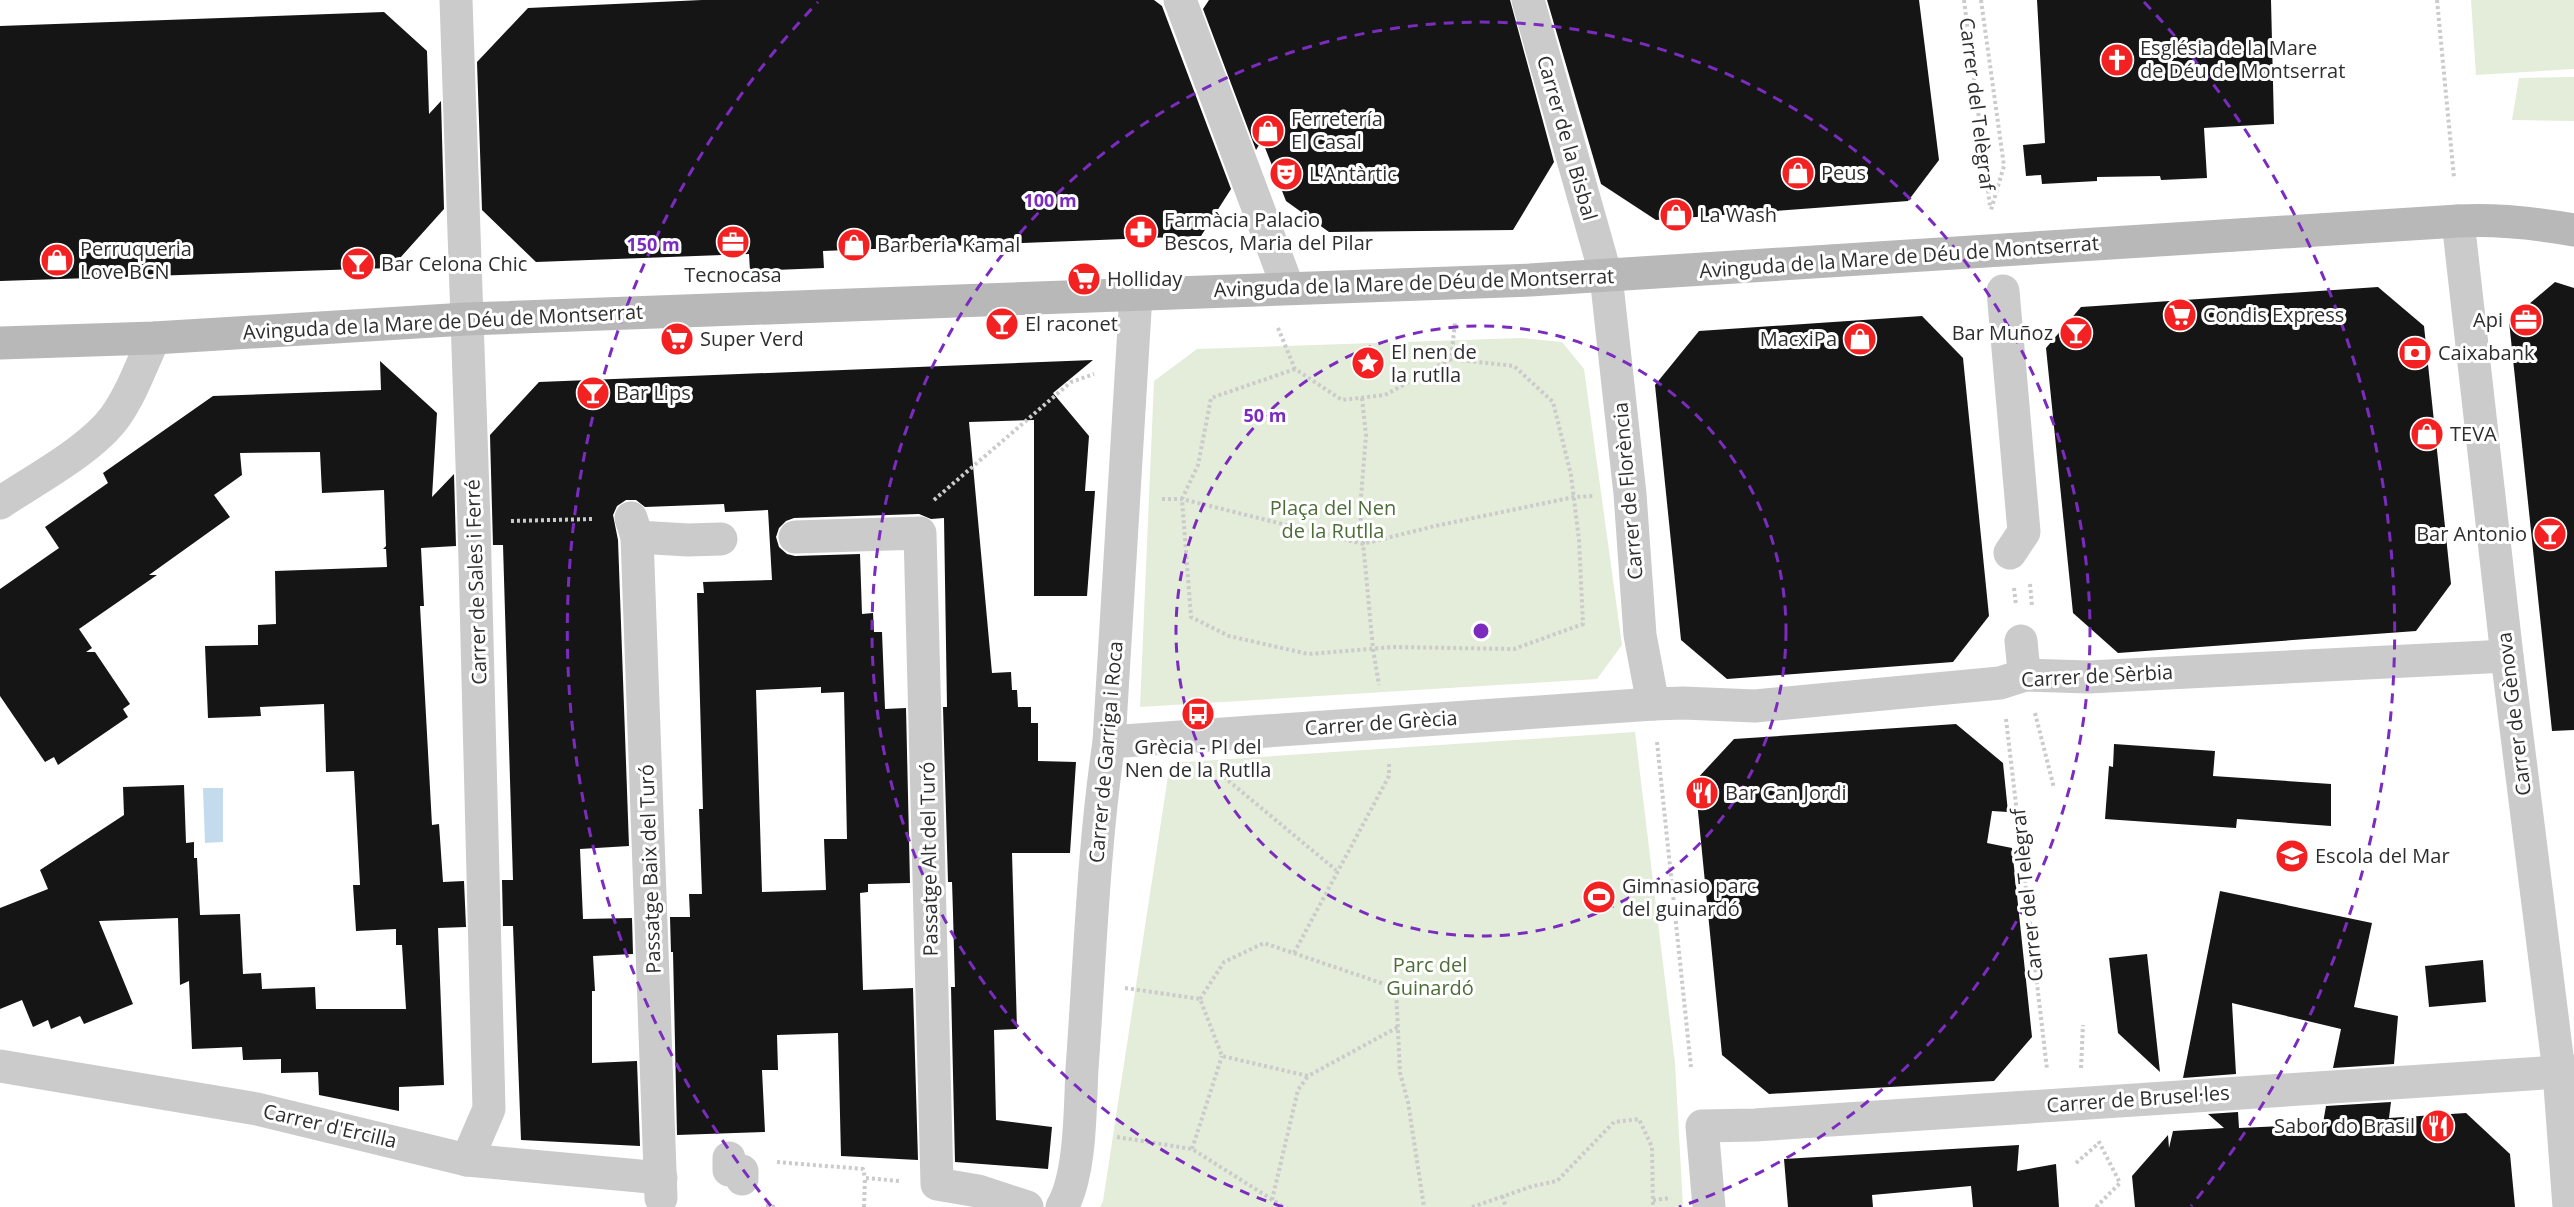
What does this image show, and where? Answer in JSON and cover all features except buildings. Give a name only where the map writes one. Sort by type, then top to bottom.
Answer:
[{"type":"street","name":"Carrer de Sales i Ferré","points":[[456,0],[474,522],[489,1109],[467,1160]]},
{"type":"street","points":[[1180,0],[1288,288]]},
{"type":"street","name":"Carrer de la Bisbal","points":[[1528,0],[1606,276]]},
{"type":"street","name":"Avinguda de la Mare de Déu de Montserrat","points":[[0,343],[154,338],[466,319],[1288,288],[1460,284],[2458,221],[2496,220],[2574,230]]},
{"type":"street","name":"Carrer de Gènova","points":[[2458,221],[2507,656],[2566,1071],[2569,1207]]},
{"type":"street","name":"Carrer de Florència","points":[[1606,276],[1630,494],[1640,634],[1653,705]]},
{"type":"street","points":[[2003,291],[2017,542]]},
{"type":"street","name":"Carrer de Garriga i Roca","points":[[1062,1207],[1069,1196],[1078,1130],[1099,811],[1109,742],[1136,294]]},
{"type":"street","points":[[0,503],[90,442],[114,418],[129,393],[154,338]]},
{"type":"street","points":[[634,528],[688,540],[721,539]]},
{"type":"street","name":"Passatge Baix del Turó","points":[[634,528],[661,1189]]},
{"type":"street","points":[[795,537],[920,533]]},
{"type":"street","name":"Passatge Alt del Turó","points":[[920,533],[937,1184]]},
{"type":"street","name":"Carrer de Sèrbia","points":[[1653,705],[1683,703],[1755,706],[2000,683],[2025,675],[2089,677],[2507,656]]},
{"type":"street","name":"Carrer de Grècia","points":[[1109,742],[1653,705]]},
{"type":"street","name":"Carrer d'Ercilla","points":[[0,1066],[257,1109],[467,1160],[661,1189]]},
{"type":"street","name":"Carrer de Brusel·les","points":[[1709,1207],[1702,1126],[1755,1125],[2566,1071]]},
{"type":"street","points":[[937,1184],[978,1191],[1027,1207]]},
{"type":"path","name":"Carrer del Telègraf","points":[[1964,0],[1991,210],[2004,166],[1981,0]]},
{"type":"path","points":[[2437,0],[2454,178]]},
{"type":"path","points":[[1451,359],[1455,323]]},
{"type":"path","points":[[1278,328],[1295,369],[1342,400],[1385,395],[1451,359],[1514,366],[1553,402],[1571,475],[1574,497],[1579,540],[1583,624],[1514,649],[1372,648],[1308,654],[1229,636],[1191,617],[1182,499],[1198,465],[1211,398],[1295,369]]},
{"type":"path","points":[[920,533],[928,505],[1071,382]]},
{"type":"path","points":[[1362,398],[1366,435],[1360,510],[1372,648],[1378,675]]},
{"type":"path","points":[[1151,499],[1182,499],[1363,544],[1435,526],[1574,497],[1597,496]]},
{"type":"path","points":[[501,522],[634,528]]},
{"type":"path","points":[[2017,542],[2033,610]]},
{"type":"path","points":[[2017,542],[2022,651]]},
{"type":"path","points":[[2034,711],[2054,788]]},
{"type":"path","name":"Carrer del Telègraf","points":[[2005,715],[2048,1076]]},
{"type":"path","points":[[1656,738],[1691,1067]]},
{"type":"path","points":[[1294,953],[1336,870],[1389,776],[1389,757]]},
{"type":"path","points":[[1212,766],[1336,870]]},
{"type":"path","points":[[1200,999],[1224,962],[1264,943],[1396,988],[1400,1073],[1408,1102],[1424,1207]]},
{"type":"path","points":[[1088,983],[1200,999]]},
{"type":"path","points":[[1192,1149],[1222,1056],[1200,999]]},
{"type":"path","points":[[2081,1072],[2083,1025]]},
{"type":"path","points":[[1272,1200],[1298,1090],[1308,1076],[1398,1027]]},
{"type":"path","points":[[1222,1056],[1308,1076]]},
{"type":"path","points":[[1472,1207],[1557,1181],[1614,1122],[1639,1119],[1652,1147],[1653,1207]]},
{"type":"path","points":[[1078,1130],[1192,1149],[1284,1207]]},
{"type":"path","points":[[2096,1136],[2121,1183],[2096,1207]]},
{"type":"path","points":[[2076,1163],[2099,1143]]},
{"type":"path","points":[[735,1168],[863,1169],[864,1207]]},
{"type":"path","points":[[865,1178],[937,1184]]},
{"type":"path","points":[[1502,1196],[1506,1207]]},
{"type":"path","points":[[1653,1200],[1678,1198]]},
{"type":"green space","points":[[2471,0],[2574,0],[2574,69],[2476,75]]},
{"type":"green space","points":[[2574,77],[2574,121],[2512,120],[2519,78]]},
{"type":"green space","name":"Plaça del Nen de la Rutlla","points":[[1522,338],[1562,342],[1584,369],[1622,645],[1597,679],[1140,707],[1154,381],[1197,349]]},
{"type":"green space","name":"Parc del Guinardó","points":[[1635,732],[1675,1063],[1683,1207],[1100,1207],[1103,1201],[1170,763]]},
{"type":"water","points":[[203,788],[223,788],[223,842],[205,843]]},
{"type":"place","name":"Església de la Mare de Déu de Montserrat","points":[[2117,60]]},
{"type":"place","name":"Ferretería El Casal","points":[[1268,131]]},
{"type":"place","name":"Peus","points":[[1798,173]]},
{"type":"place","name":"L'Antàrtic","points":[[1286,174]]},
{"type":"place","name":"La Wash","points":[[1676,215]]},
{"type":"place","name":"Farmàcia Palacio Bescos, Maria del Pilar","points":[[1141,232]]},
{"type":"place","name":"Tecnocasa","points":[[733,242]]},
{"type":"place","name":"Barberia Kamal","points":[[854,245]]},
{"type":"place","name":"Perruqueria Love BCN","points":[[57,260]]},
{"type":"place","name":"Bar Celona Chic","points":[[358,264]]},
{"type":"place","name":"Holliday","points":[[1084,279]]},
{"type":"place","name":"Condis Express","points":[[2180,315]]},
{"type":"place","name":"Api","points":[[2526,320]]},
{"type":"place","name":"El raconet","points":[[1002,324]]},
{"type":"place","name":"Bar Muñoz","points":[[2076,333]]},
{"type":"place","name":"Super Verd","points":[[677,339]]},
{"type":"place","name":"MacxiPa","points":[[1860,339]]},
{"type":"place","name":"Caixabank","points":[[2415,353]]},
{"type":"place","name":"El nen de la rutlla","points":[[1368,363]]},
{"type":"place","name":"Bar Lips","points":[[593,393]]},
{"type":"place","name":"TEVA","points":[[2427,434]]},
{"type":"place","name":"Bar Antonio","points":[[2550,534]]},
{"type":"place","name":"Grècia - Pl del Nen de la Rutlla","points":[[1198,714]]},
{"type":"place","name":"Bar Can Jordi","points":[[1702,793]]},
{"type":"place","name":"Escola del Mar","points":[[2292,856]]},
{"type":"place","name":"Gimnasio parc del guinardó","points":[[1599,897]]},
{"type":"place","name":"Sabor do Brasil","points":[[2438,1126]]}]
